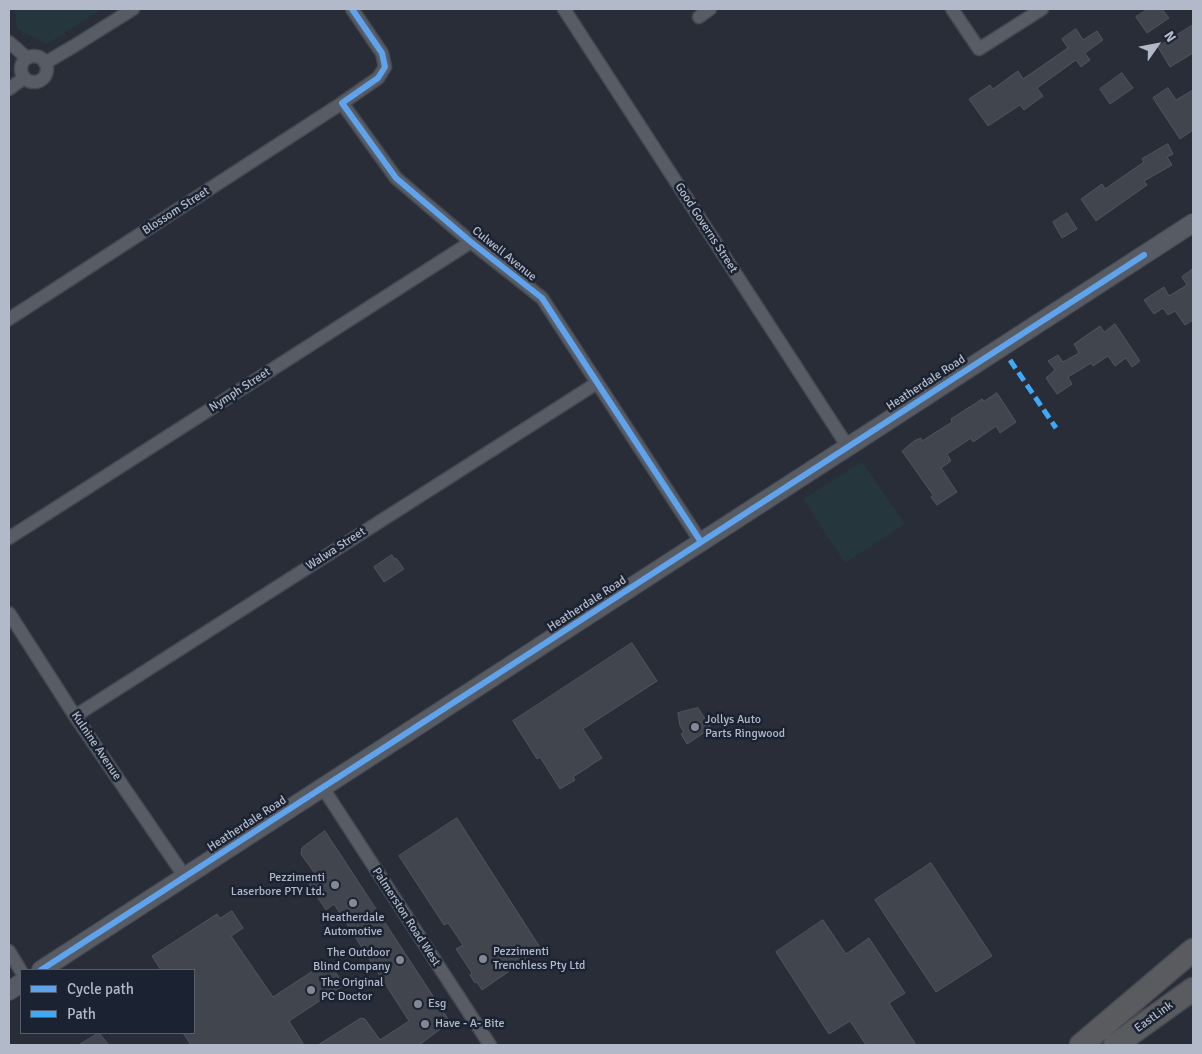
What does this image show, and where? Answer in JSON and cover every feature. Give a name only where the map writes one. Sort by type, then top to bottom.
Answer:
[{"type":"highway","points":[[1080,1045],[1193,950]]},
{"type":"highway","name":"EastLink","points":[[1116,1045],[1193,989]]},
{"type":"main road","name":"Heatherdale Road","points":[[43,969],[1193,223]]},
{"type":"main road","points":[[9,991],[20,984]]},
{"type":"street","points":[[45,63],[133,9]]},
{"type":"street","points":[[342,103],[378,78],[385,67],[382,53],[352,9]]},
{"type":"street","name":"Good Governs Street","points":[[564,9],[848,447]]},
{"type":"street","points":[[699,17],[710,9]]},
{"type":"street","points":[[952,9],[979,49],[1042,9]]},
{"type":"street","points":[[9,42],[27,58],[39,58],[45,63],[47,71],[40,81],[31,82],[24,78],[21,69],[27,58]]},
{"type":"street","points":[[9,88],[24,78]]},
{"type":"street","name":"Culwell Avenue","points":[[342,103],[396,178],[471,242],[542,298],[701,542]]},
{"type":"street","name":"Blossom Street","points":[[9,319],[342,103]]},
{"type":"street","name":"Nymph Street","points":[[9,538],[471,242]]},
{"type":"street","name":"Walwa Street","points":[[76,716],[597,383]]},
{"type":"street","name":"Kulnine Avenue","points":[[9,613],[185,877]]},
{"type":"street","name":"Palmerston Road West","points":[[323,788],[490,1045]]},
{"type":"street","points":[[9,952],[20,969]]},
{"type":"shaded area","points":[[15,9],[102,9],[47,44],[17,29]]},
{"type":"shaded area","points":[[862,462],[905,524],[845,563],[803,499]]},
{"type":"building","points":[[1148,9],[1162,9],[1169,18],[1147,33],[1136,17]]},
{"type":"building","points":[[1193,25],[1193,53],[1170,67],[1158,47]]},
{"type":"building","points":[[1076,29],[1083,40],[1097,31],[1103,40],[1085,53],[1090,60],[1081,67],[1076,60],[1037,88],[1043,96],[1024,110],[1020,105],[988,126],[969,99],[990,85],[993,89],[1018,71],[1023,79],[1068,48],[1062,39]]},
{"type":"building","points":[[1122,73],[1133,88],[1110,104],[1100,89]]},
{"type":"building","points":[[1168,88],[1176,100],[1193,90],[1193,130],[1180,139],[1153,98]]},
{"type":"building","points":[[1168,144],[1173,154],[1167,157],[1172,165],[1144,181],[1147,185],[1096,221],[1081,199],[1102,184],[1105,189],[1144,162],[1142,159]]},
{"type":"building","points":[[1067,213],[1077,229],[1062,238],[1053,222]]},
{"type":"building","points":[[1193,269],[1193,320],[1185,325],[1175,311],[1168,315],[1163,308],[1154,314],[1144,300],[1164,287],[1169,296],[1187,285],[1182,277]]},
{"type":"building","points":[[1115,324],[1140,361],[1132,367],[1126,358],[1115,366],[1108,356],[1093,366],[1091,363],[1068,377],[1072,384],[1057,394],[1046,378],[1055,370],[1048,361],[1058,355],[1063,362],[1079,353],[1074,344],[1100,326],[1104,332]]},
{"type":"building","points":[[997,393],[1016,422],[1000,433],[996,426],[973,442],[971,438],[947,454],[951,461],[941,468],[957,492],[937,505],[931,497],[933,495],[902,451],[914,441],[921,438],[922,441],[952,422],[951,419],[982,399],[984,401]]},
{"type":"building","points":[[392,555],[404,569],[384,582],[374,567]]},
{"type":"building","points":[[632,643],[657,681],[583,729],[602,758],[573,777],[575,780],[560,789],[540,757],[537,759],[513,721]]},
{"type":"building","name":"Jollys Auto Parts Ringwood","points":[[698,708],[711,728],[687,744],[681,734],[684,732],[680,726],[678,713]]},
{"type":"building","points":[[457,818],[541,949],[482,990],[477,982],[475,983],[470,975],[472,973],[456,949],[463,945],[448,923],[444,925],[399,856]]},
{"type":"building","points":[[325,831],[450,1022],[419,1045],[318,1045],[361,1018],[365,1019],[380,1040],[409,1021],[334,904],[326,910],[309,884],[318,878],[301,854],[302,848]]},
{"type":"building","points":[[931,863],[992,956],[936,992],[875,900]]},
{"type":"building","points":[[232,911],[243,928],[231,936],[273,997],[328,961],[342,982],[341,987],[289,1021],[304,1045],[191,1045],[184,1034],[195,1034],[195,969],[160,969],[152,956],[217,914],[220,918]]},
{"type":"building","points":[[823,920],[846,954],[869,938],[905,993],[889,1003],[916,1045],[866,1045],[850,1021],[829,1034],[776,952]]},
{"type":"building","points":[[100,1034],[109,1045],[79,1045]]},
{"type":"marked path","points":[[1010,360],[1056,428]]},
{"type":"cycle path","points":[[352,9],[382,53],[385,67],[378,78],[342,103],[396,178],[471,242],[542,298],[701,542]]},
{"type":"cycle path","points":[[43,969],[1144,255]]},
{"type":"place","name":"Jollys Auto Parts Ringwood","points":[[695,727]]},
{"type":"place","name":"Pezzimenti Laserbore PTY Ltd.","points":[[335,885]]},
{"type":"place","name":"Heatherdale Automotive","points":[[353,903]]},
{"type":"place","name":"Pezzimenti Trenchless Pty Ltd","points":[[483,959]]},
{"type":"place","name":"The Outdoor Blind Company","points":[[400,960]]},
{"type":"place","name":"The Original PC Doctor","points":[[311,990]]},
{"type":"place","name":"Esg","points":[[418,1004]]},
{"type":"place","name":"Have - A- Bite","points":[[425,1024]]}]
